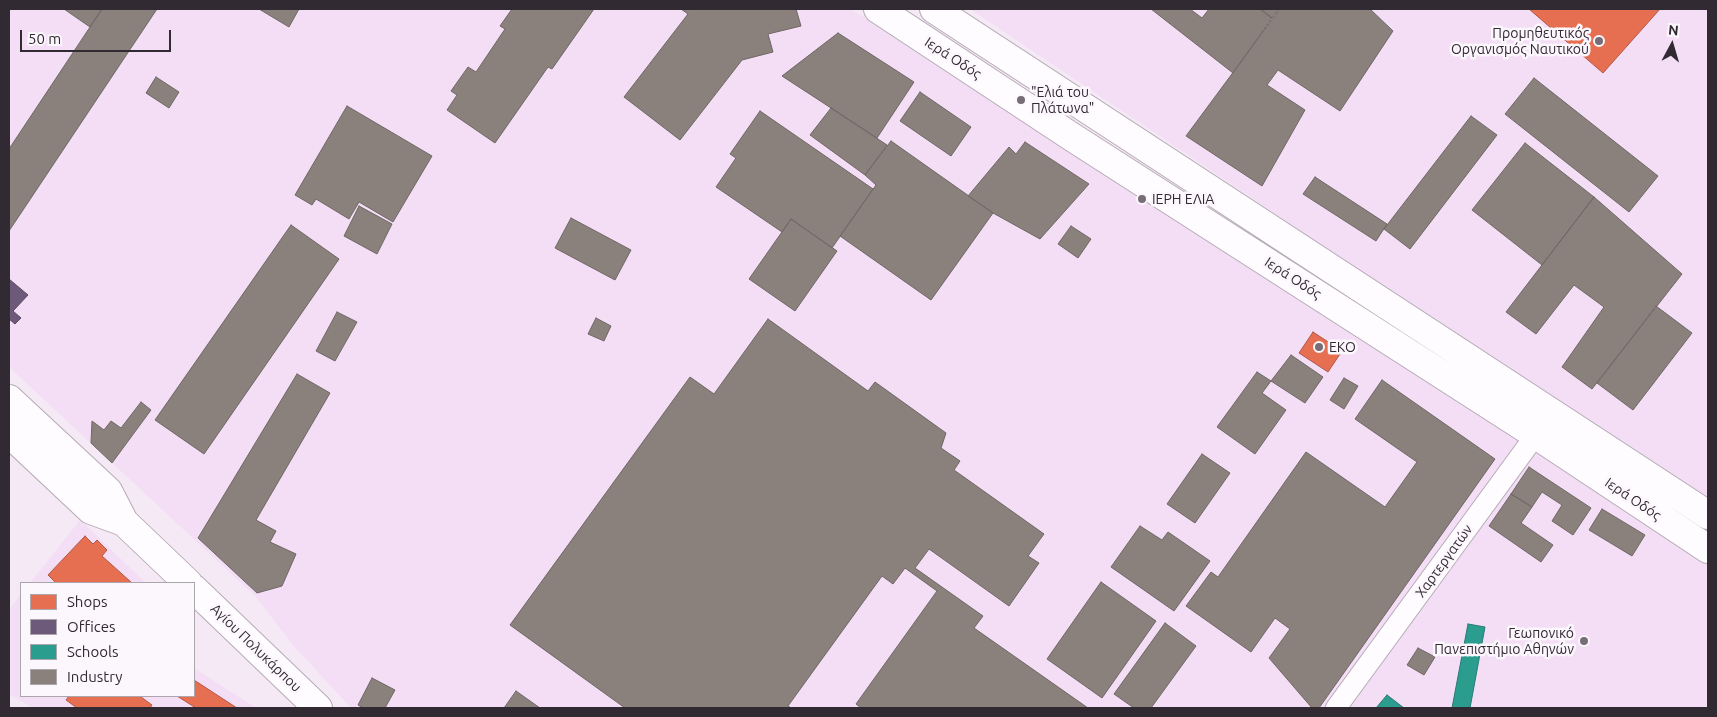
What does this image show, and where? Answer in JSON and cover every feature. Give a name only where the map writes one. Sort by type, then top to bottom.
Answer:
[{"type":"main road","name":"Ιερά Οδός","points":[[878,9],[1064,131],[1544,424],[1708,515]]},
{"type":"main road","name":"Ιερά Οδός","points":[[934,9],[1544,424],[1708,549]]},
{"type":"main road","points":[[9,400],[108,491],[124,522],[187,582]]},
{"type":"main road","points":[[9,433],[91,510],[124,522]]},
{"type":"main road","name":"Αγίου Πολυκάρπου","points":[[195,590],[318,708]]},
{"type":"street","name":"Χαρτεργατών","points":[[1336,708],[1544,424]]},
{"type":"shaded area","points":[[9,9],[851,9],[1708,562],[1708,708],[351,708],[293,645],[255,596],[9,367]]},
{"type":"shaded area","points":[[970,9],[1708,9],[1708,501],[1580,418]]},
{"type":"shaded area","points":[[80,520],[145,582],[31,582]]},
{"type":"shaded area","points":[[20,595],[20,697],[195,697],[195,669],[256,708],[33,708],[9,694],[9,610]]},
{"type":"building: Shops","name":"Προμηθευτικός Οργανισμός Ναυτικού","points":[[1529,9],[1660,9],[1603,73]]},
{"type":"building: Shops","points":[[1313,332],[1342,351],[1328,372],[1299,353]]},
{"type":"building: Shops","points":[[85,536],[93,544],[97,540],[107,550],[102,556],[131,582],[55,582],[48,575]]},
{"type":"building: Shops","points":[[195,681],[237,708],[196,708],[179,697],[195,697]]},
{"type":"building: Shops","points":[[68,697],[141,697],[152,705],[150,708],[77,708],[66,700]]},
{"type":"building: Offices","points":[[9,279],[28,295],[13,311],[21,318],[15,324],[9,319]]},
{"type":"building: Schools","points":[[1468,624],[1485,627],[1470,708],[1452,708]]},
{"type":"building: Schools","points":[[1387,695],[1404,708],[1376,708]]},
{"type":"building: Industry","points":[[64,9],[102,9],[90,27]]},
{"type":"building: Industry","points":[[102,9],[157,9],[9,231],[9,149]]},
{"type":"building: Industry","points":[[259,9],[299,9],[289,27]]},
{"type":"building: Industry","points":[[512,9],[594,9],[552,69],[548,67],[495,143],[447,110],[457,95],[451,91],[468,67],[476,72],[505,29],[500,26]]},
{"type":"building: Industry","points":[[681,9],[796,9],[801,26],[768,34],[773,52],[742,60],[680,140],[624,97],[688,14]]},
{"type":"building: Industry","points":[[1151,9],[1190,9],[1202,18],[1209,9],[1260,9],[1272,18],[1233,73]]},
{"type":"building: Industry","points":[[1260,9],[1279,9],[1272,18]]},
{"type":"building: Industry","points":[[1280,9],[1370,9],[1393,31],[1340,111],[1278,70],[1267,85],[1305,110],[1262,186],[1186,136]]},
{"type":"building: Industry","points":[[838,33],[914,82],[877,138],[782,76]]},
{"type":"building: Industry","points":[[156,77],[179,92],[169,108],[146,93]]},
{"type":"building: Industry","points":[[1534,78],[1658,176],[1629,212],[1505,114]]},
{"type":"building: Industry","points":[[920,92],[971,127],[951,156],[900,121]]},
{"type":"building: Industry","points":[[347,106],[432,156],[393,222],[359,202],[349,219],[316,199],[312,205],[295,195]]},
{"type":"building: Industry","points":[[831,108],[887,145],[865,175],[810,135]]},
{"type":"building: Industry","points":[[760,111],[873,189],[832,248],[791,219],[782,232],[716,187],[736,158],[730,154]]},
{"type":"building: Industry","points":[[1471,116],[1497,135],[1410,249],[1384,229]]},
{"type":"building: Industry","points":[[891,141],[993,213],[931,300],[840,236],[876,185],[865,175]]},
{"type":"building: Industry","points":[[1025,142],[1089,184],[1040,239],[993,213],[968,196],[1009,147],[1016,154]]},
{"type":"building: Industry","points":[[1525,143],[1594,197],[1542,265],[1472,210]]},
{"type":"building: Industry","points":[[1315,177],[1387,224],[1376,241],[1303,194]]},
{"type":"building: Industry","points":[[1594,197],[1682,274],[1592,389],[1562,367],[1604,307],[1574,285],[1536,334],[1506,312]]},
{"type":"building: Industry","points":[[359,206],[392,224],[377,254],[344,236]]},
{"type":"building: Industry","points":[[571,218],[631,250],[615,280],[555,248]]},
{"type":"building: Industry","points":[[791,219],[837,251],[795,311],[749,279]]},
{"type":"building: Industry","points":[[291,225],[339,259],[204,454],[155,420]]},
{"type":"building: Industry","points":[[1071,226],[1091,239],[1078,258],[1058,244]]},
{"type":"building: Industry","points":[[1656,306],[1692,333],[1633,410],[1597,383]]},
{"type":"building: Industry","points":[[337,312],[357,322],[335,361],[316,351]]},
{"type":"building: Industry","points":[[596,318],[611,326],[604,341],[588,334]]},
{"type":"building: Industry","points":[[768,319],[868,391],[875,382],[946,433],[941,448],[960,461],[954,470],[1044,534],[1028,556],[1039,563],[1009,606],[929,549],[915,568],[983,616],[974,628],[1088,708],[861,708],[856,704],[937,591],[905,568],[893,584],[882,576],[788,706],[791,708],[625,708],[510,625],[690,377],[714,394]]},
{"type":"building: Industry","points":[[1291,355],[1323,377],[1305,403],[1271,381]]},
{"type":"building: Industry","points":[[1257,372],[1271,381],[1262,393],[1286,410],[1255,454],[1217,427]]},
{"type":"building: Industry","points":[[297,374],[330,393],[256,520],[276,531],[270,542],[296,554],[282,586],[257,593],[198,538]]},
{"type":"building: Industry","points":[[1344,378],[1358,386],[1344,409],[1330,400]]},
{"type":"building: Industry","points":[[1382,380],[1495,459],[1319,708],[1312,708],[1269,658],[1290,629],[1275,618],[1251,652],[1186,606],[1211,572],[1218,577],[1306,452],[1385,507],[1417,462],[1355,419]]},
{"type":"building: Industry","points":[[141,402],[151,410],[112,463],[91,443],[92,421],[104,430],[111,421],[121,428]]},
{"type":"building: Industry","points":[[1202,454],[1230,473],[1195,523],[1167,504]]},
{"type":"building: Industry","points":[[1529,467],[1591,508],[1573,535],[1552,521],[1562,505],[1542,492],[1532,507],[1511,494]]},
{"type":"building: Industry","points":[[1511,494],[1532,507],[1521,523],[1553,545],[1541,562],[1489,526]]},
{"type":"building: Industry","points":[[1602,509],[1645,535],[1632,556],[1589,530]]},
{"type":"building: Industry","points":[[1140,526],[1162,540],[1168,532],[1210,561],[1174,611],[1111,567]]},
{"type":"building: Industry","points":[[1101,582],[1156,621],[1102,698],[1047,659]]},
{"type":"building: Industry","points":[[1165,623],[1196,646],[1151,708],[1134,708],[1114,694]]},
{"type":"building: Industry","points":[[1418,648],[1435,657],[1424,675],[1407,665]]},
{"type":"building: Industry","points":[[372,678],[395,690],[385,708],[363,708],[358,705]]},
{"type":"building: Industry","points":[[516,691],[540,708],[504,708]]},
{"type":"place","name":"Προμηθευτικός Οργανισμός Ναυτικού","points":[[1599,41]]},
{"type":"place","name":"\"Ελιά του Πλάτωνα\"","points":[[1021,100]]},
{"type":"place","name":"ΙΕΡΗ ΕΛΙΑ","points":[[1142,199]]},
{"type":"place","name":"EKO","points":[[1319,347]]},
{"type":"place","name":"Γεωπονικό Πανεπιστήμιο Αθηνών","points":[[1584,641]]}]
